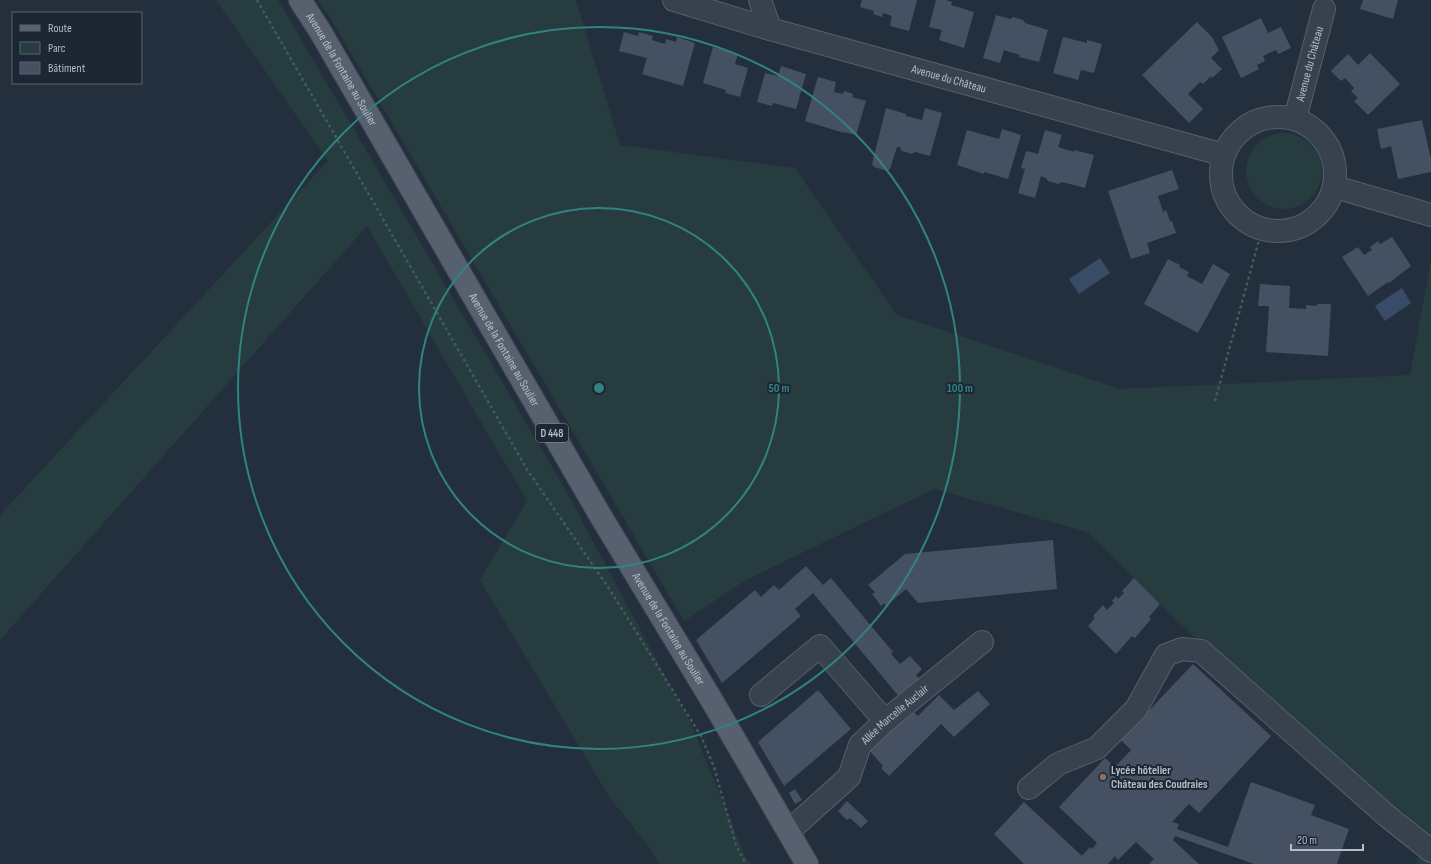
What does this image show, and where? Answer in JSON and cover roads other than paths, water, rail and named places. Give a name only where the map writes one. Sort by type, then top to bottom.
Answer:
[{"type":"main road","name":"Avenue de la Fontaine au Soulier","points":[[300,0],[320,31],[600,515],[807,864]]},
{"type":"street","name":"Avenue du Château","points":[[674,0],[770,29],[1224,155]]},
{"type":"street","points":[[760,0],[770,29]]},
{"type":"street","name":"Avenue du Château","points":[[1295,119],[1324,9]]},
{"type":"street","points":[[1274,117],[1295,119],[1311,127],[1324,138],[1332,153],[1336,170],[1334,187],[1325,208],[1307,223],[1286,231],[1262,229],[1242,218],[1227,200],[1221,178],[1224,155],[1235,136],[1253,123],[1274,117]]},
{"type":"street","points":[[1334,187],[1431,215]]},
{"type":"street","name":"Allée Marcelle Auclair","points":[[789,832],[849,777],[860,745],[885,721],[982,642]]},
{"type":"street","points":[[761,695],[820,646],[885,721]]},
{"type":"street","points":[[1029,788],[1058,764],[1097,748],[1136,709],[1166,655],[1182,649],[1201,651],[1387,816],[1431,851]]},
{"type":"water","points":[[1100,258],[1110,273],[1079,294],[1069,279]]},
{"type":"water","points":[[1402,288],[1411,303],[1385,321],[1375,306]]},
{"type":"place","name":"Lycée hôtelier Château des Coudraies","points":[[1103,777]]}]
